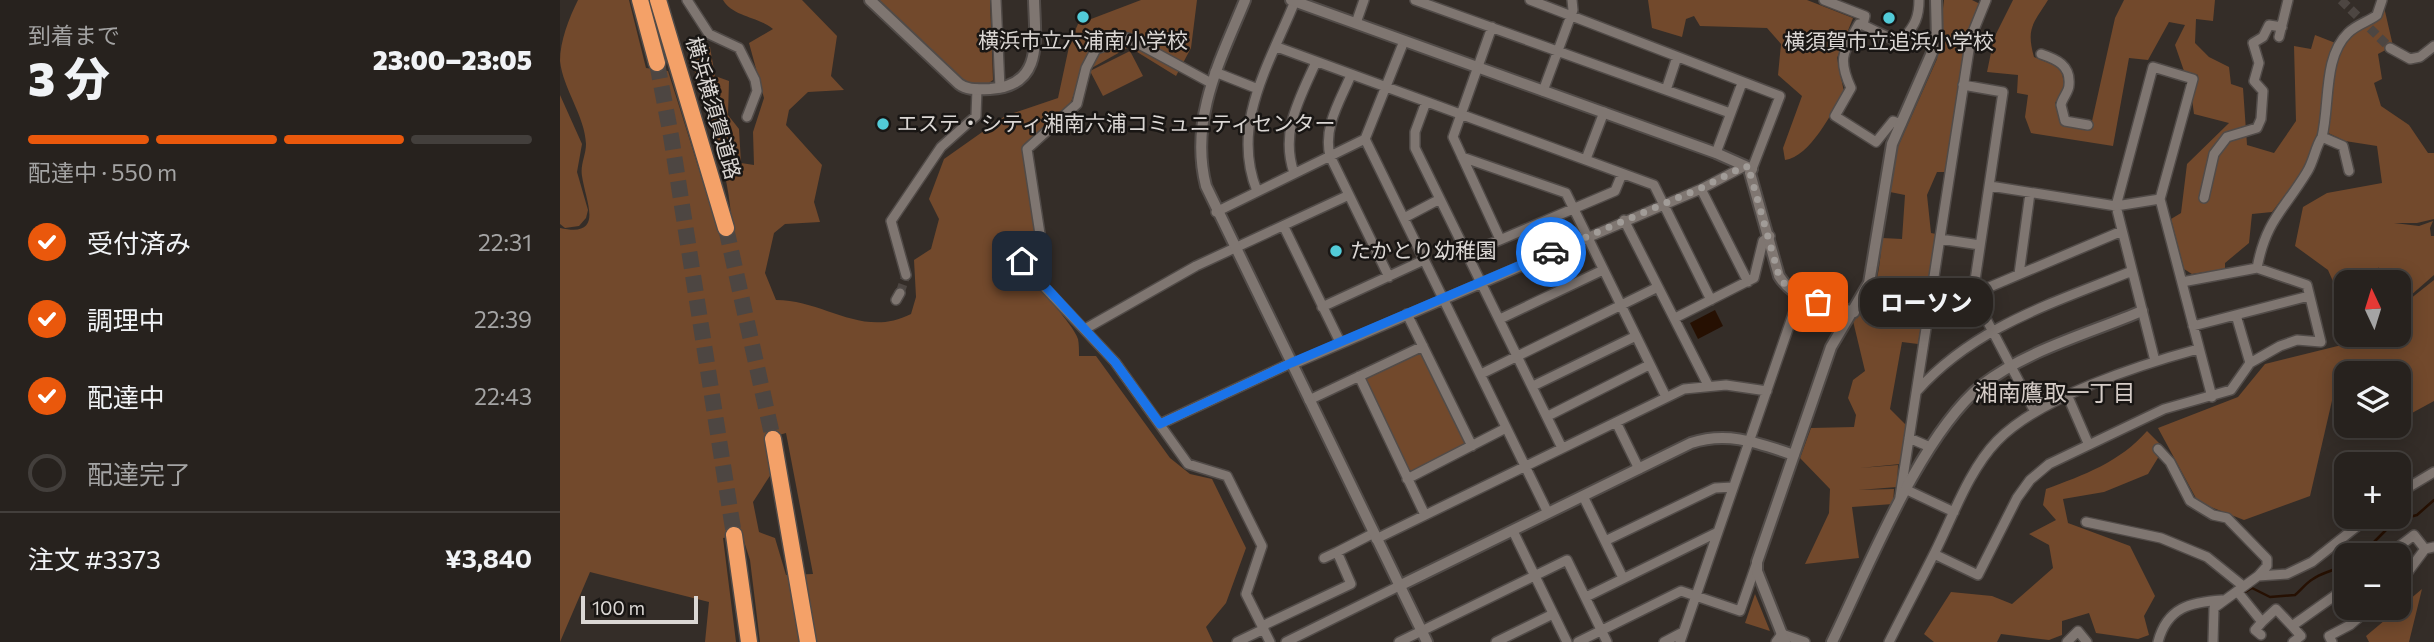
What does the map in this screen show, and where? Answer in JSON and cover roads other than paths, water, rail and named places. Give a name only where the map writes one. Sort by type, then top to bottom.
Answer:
[{"type":"highway","name":"横浜横須賀道路","points":[[640,0],[657,63]]},
{"type":"highway","name":"横浜横須賀道路","points":[[658,0],[680,64],[726,228]]},
{"type":"highway","points":[[773,439],[808,642]]},
{"type":"highway","points":[[734,535],[749,642]]},
{"type":"street","points":[[687,0],[709,34],[739,48],[755,80],[757,91],[747,117]]},
{"type":"street","points":[[870,0],[958,84],[977,89],[1000,88],[1016,81],[1033,62],[1034,0]]},
{"type":"street","points":[[996,0],[1000,88]]},
{"type":"street","points":[[1245,0],[1211,83],[1200,124],[1200,158],[1216,212],[1427,642]]},
{"type":"street","points":[[1356,23],[1364,0]]},
{"type":"street","points":[[1415,0],[1730,113]]},
{"type":"street","points":[[1443,10],[1447,0]]},
{"type":"street","points":[[1160,424],[1340,342],[1748,167],[1780,96],[1531,0]]},
{"type":"street","points":[[1543,90],[1571,16],[1572,0]]},
{"type":"street","points":[[1824,0],[1865,16],[1863,25]]},
{"type":"street","points":[[1901,124],[1893,121],[1876,142],[1835,116],[1851,88],[1842,66],[1844,50],[1859,24],[1894,40],[1905,38],[1919,16],[1919,0]]},
{"type":"street","points":[[1578,642],[1681,591],[1740,611],[1831,347],[1869,283],[1892,144],[1937,41],[1936,0]]},
{"type":"street","points":[[1899,506],[1971,37],[1986,0]]},
{"type":"street","points":[[2204,198],[2214,154],[2227,137],[2257,128],[2261,119],[2263,91],[2254,81],[2259,63],[2253,43],[2263,37],[2269,25],[2281,32],[2288,0]]},
{"type":"street","points":[[2257,268],[2262,243],[2272,218],[2308,171],[2322,137],[2331,81],[2329,66],[2343,39],[2359,24],[2376,15],[2382,0]]},
{"type":"street","points":[[1258,191],[1248,160],[1247,134],[1258,89],[1277,47],[1293,1],[1604,112],[1748,167],[1770,236],[1779,276],[1787,288],[1799,297],[1854,312]]},
{"type":"street","points":[[1492,27],[1453,137],[1500,239]]},
{"type":"street","points":[[1211,83],[1128,38],[1090,56],[1077,104],[1072,112],[1044,131],[1027,149],[1040,234],[1037,242],[1020,255],[1030,272],[1115,362],[1188,464],[1227,475],[1262,546],[1246,594],[1270,642]]},
{"type":"street","points":[[1216,212],[1365,139],[1404,41]]},
{"type":"street","points":[[2390,48],[2410,60],[2434,46]]},
{"type":"street","points":[[1277,47],[1654,185],[1711,300]]},
{"type":"street","points":[[2041,54],[2057,59],[2067,74],[2070,86],[2060,105],[2065,121],[2088,125]]},
{"type":"street","points":[[1666,90],[1677,57]]},
{"type":"street","points":[[1294,173],[1289,160],[1289,125],[1316,62]]},
{"type":"street","points":[[2155,361],[2116,206],[2153,67],[2193,79],[2160,199],[2212,397]]},
{"type":"street","points":[[1215,72],[1258,89]]},
{"type":"street","points":[[1351,75],[1329,127],[1327,144],[1330,156],[1389,277]]},
{"type":"street","points":[[1716,153],[1742,83]]},
{"type":"street","points":[[1964,85],[2003,92],[1973,295],[2009,368],[2035,412]]},
{"type":"street","points":[[906,275],[891,221],[936,153],[976,116],[977,89]]},
{"type":"street","points":[[1426,102],[1414,140],[1480,282],[1562,447]]},
{"type":"street","points":[[1586,159],[1604,112]]},
{"type":"street","points":[[2322,137],[2343,146],[2348,171]]},
{"type":"street","points":[[1365,139],[1548,513]]},
{"type":"street","points":[[1462,157],[1566,193],[1666,397]]},
{"type":"street","points":[[1467,254],[1615,191],[1622,174]]},
{"type":"street","points":[[1990,186],[2116,206],[2160,199]]},
{"type":"street","points":[[1701,188],[1748,282]]},
{"type":"street","points":[[2019,274],[2031,193]]},
{"type":"street","points":[[1085,329],[1196,266],[1349,195]]},
{"type":"street","points":[[1404,218],[1440,199]]},
{"type":"street","points":[[1624,220],[1708,385]]},
{"type":"street","points":[[1284,227],[1340,342]]},
{"type":"street","points":[[1973,295],[2122,231]]},
{"type":"street","points":[[1675,318],[1754,278],[1763,242],[1770,236]]},
{"type":"street","points":[[1940,239],[1980,246]]},
{"type":"street","points":[[1322,307],[1424,260]]},
{"type":"street","points":[[1934,554],[1978,575],[2017,498],[2030,480],[2056,459],[2164,409],[2231,390],[2250,363],[2280,346],[2297,340],[2321,342],[2307,285],[2257,268],[2182,282]]},
{"type":"street","points":[[1500,319],[1602,270]]},
{"type":"street","points":[[1916,392],[1948,360],[1989,330],[2132,271]]},
{"type":"street","points":[[1481,374],[1658,287]]},
{"type":"street","points":[[2193,326],[2309,296]]},
{"type":"street","points":[[1680,642],[1799,297]]},
{"type":"street","points":[[1832,642],[1930,447],[1968,399],[2009,368],[2142,311]]},
{"type":"street","points":[[1407,314],[1472,446]]},
{"type":"street","points":[[2236,314],[2250,363]]},
{"type":"street","points":[[1533,386],[1636,336]]},
{"type":"street","points":[[1309,400],[1423,346]]},
{"type":"street","points":[[1889,642],[1954,512],[1996,442],[2035,412],[2155,361],[2198,349]]},
{"type":"street","points":[[1548,416],[1649,365]]},
{"type":"street","points":[[1359,376],[1425,515]]},
{"type":"street","points":[[1324,558],[1425,515],[1666,397],[1708,385],[1767,391]]},
{"type":"street","points":[[2068,397],[2088,443]]},
{"type":"street","points":[[1616,422],[1639,469]]},
{"type":"street","points":[[1408,479],[1506,428]]},
{"type":"street","points":[[1286,642],[1702,439],[1727,436],[1794,455]]},
{"type":"street","points":[[1909,438],[1930,447]]},
{"type":"street","points":[[2158,449],[2170,462],[2190,500],[2213,515],[2227,518],[2267,559],[2267,566],[2258,576],[2214,608],[2213,642]]},
{"type":"street","points":[[2411,486],[2434,472]]},
{"type":"street","points":[[1605,541],[1715,488],[1733,488]]},
{"type":"street","points":[[1907,490],[1954,512]]},
{"type":"street","points":[[1583,496],[1623,578]]},
{"type":"street","points":[[2086,522],[2161,538],[2207,557],[2240,589],[2262,622]]},
{"type":"street","points":[[2258,576],[2287,575],[2312,562],[2354,529]]},
{"type":"street","points":[[1513,531],[1567,642]]},
{"type":"street","points":[[1586,597],[1717,532]]},
{"type":"street","points":[[2404,543],[2414,535],[2429,548],[2411,570]]},
{"type":"street","points":[[1237,642],[1351,584],[1337,552]]},
{"type":"street","points":[[1399,642],[1567,560],[1607,642]]},
{"type":"street","points":[[1757,562],[1757,571],[1781,639],[1805,642]]},
{"type":"street","points":[[2292,626],[2334,596]]},
{"type":"street","points":[[2158,642],[2171,619],[2192,601],[2222,600]]},
{"type":"street","points":[[2261,635],[2255,630],[2276,609],[2301,636],[2293,642]]},
{"type":"street","points":[[1496,642],[1516,638],[1553,614]]},
{"type":"street","points":[[2332,642],[2329,636],[2356,620]]},
{"type":"street","points":[[2067,642],[2078,631],[2087,642]]},
{"type":"street","points":[[1664,642],[1684,632]]},
{"type":"waterway","points":[[2373,543],[2395,521],[2417,515],[2434,500]]},
{"type":"waterway","points":[[2245,592],[2252,588],[2270,597],[2295,595],[2310,581],[2334,569]]},
{"type":"tunnel","points":[[2341,0],[2390,48]]},
{"type":"tunnel","points":[[657,63],[734,535]]},
{"type":"tunnel","points":[[726,228],[773,439]]},
{"type":"tunnel","points":[[900,293],[906,275]]},
{"type":"place","name":"横浜市立六浦南小学校","points":[[1083,17]]},
{"type":"place","name":"横須賀市立追浜小学校","points":[[1889,18]]},
{"type":"place","name":"エステ・シティ湘南六浦コミュニティセンター","points":[[883,124]]},
{"type":"place","name":"たかとり幼稚園","points":[[1336,251]]},
{"type":"place","name":"ローソン","points":[[1818,302]]},
{"type":"district","name":"湘南鷹取一丁目","points":[[2055,393]]}]
